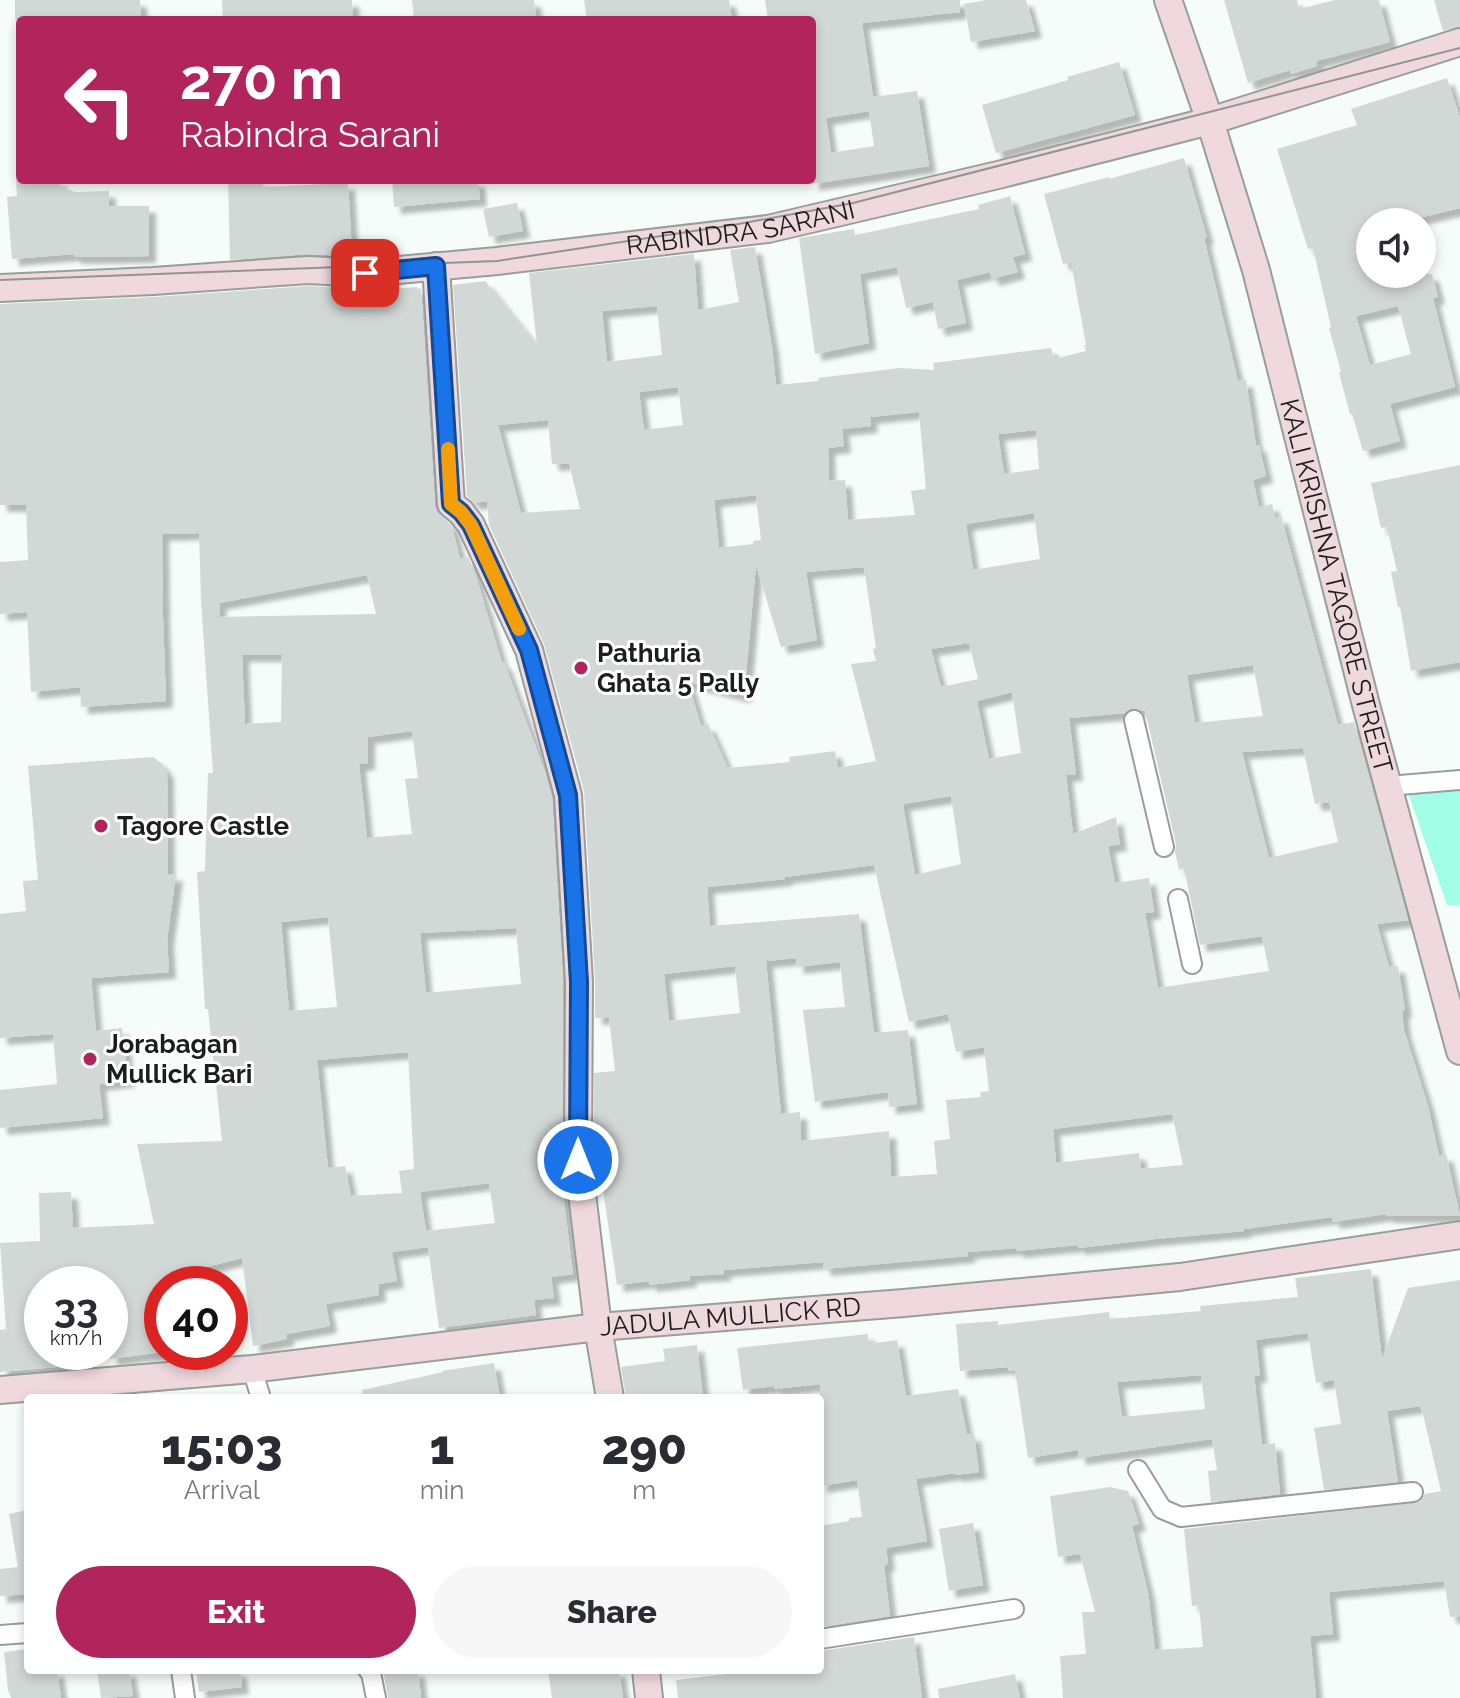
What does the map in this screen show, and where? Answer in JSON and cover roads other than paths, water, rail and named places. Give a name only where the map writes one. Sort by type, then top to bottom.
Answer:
[{"type":"main road","name":"KALI KRISHNA TAGORE STREET","points":[[1168,0],[1210,121],[1256,270],[1388,786],[1460,1051]]},
{"type":"main road","name":"RABINDRA SARANI","points":[[0,288],[308,270],[365,273],[768,229],[1210,121],[1460,42]]},
{"type":"main road","points":[[436,266],[451,504],[471,525],[529,650],[568,795],[579,982],[578,1160],[609,1394]]},
{"type":"main road","name":"JADULA MULLICK RD","points":[[0,1390],[252,1369],[598,1327],[1180,1277],[1460,1235]]},
{"type":"main road","points":[[646,1674],[649,1698]]},
{"type":"street","points":[[1134,720],[1164,847]]},
{"type":"street","points":[[1388,786],[1460,780]]},
{"type":"street","points":[[1178,899],[1192,964]]},
{"type":"street","points":[[252,1369],[260,1394]]},
{"type":"street","points":[[1138,1470],[1162,1509],[1181,1517],[1413,1492]]},
{"type":"street","points":[[824,1638],[1014,1609]]},
{"type":"street","points":[[0,1635],[24,1633]]},
{"type":"street","points":[[182,1674],[185,1698]]},
{"type":"street","points":[[371,1674],[376,1698]]},
{"type":"tram line","points":[[0,280],[497,261],[733,225],[853,203],[1460,48]]},
{"type":"place","name":"Pathuria Ghata 5 Pally","points":[[581,668]]},
{"type":"place","name":"Tagore Castle","points":[[101,826]]},
{"type":"place","name":"Jorabagan Mullick Bari","points":[[90,1059]]}]
